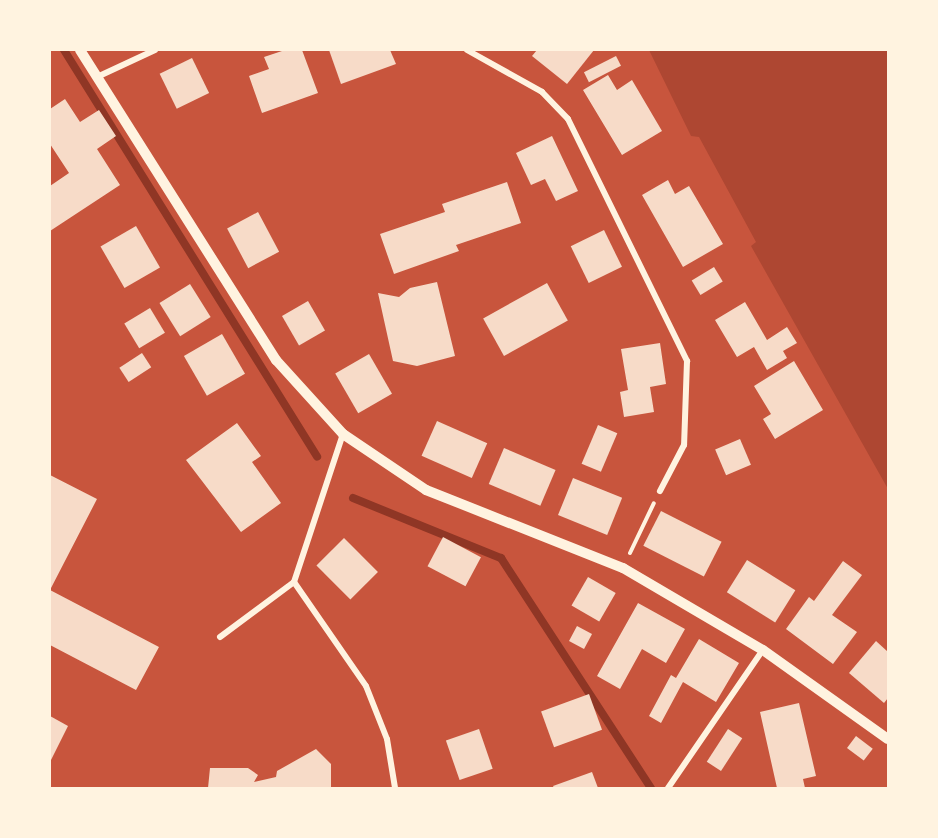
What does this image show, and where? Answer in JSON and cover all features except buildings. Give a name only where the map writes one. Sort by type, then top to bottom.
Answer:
[{"type":"street","points":[[80,50],[276,360],[343,434],[426,490],[623,568],[763,650],[888,739]]},
{"type":"street","points":[[96,77],[155,50]]},
{"type":"street","points":[[467,50],[543,92],[568,119],[687,361],[684,445],[660,491]]},
{"type":"street","points":[[220,637],[294,582],[343,434]]},
{"type":"street","points":[[294,582],[366,686],[387,738],[395,789]]},
{"type":"street","points":[[668,789],[763,650]]},
{"type":"path","points":[[623,568],[660,491]]},
{"type":"shaded area","points":[[649,50],[888,50],[888,489],[751,246],[756,242],[699,137],[691,136]]},
{"type":"waterway","points":[[64,50],[317,457]]},
{"type":"waterway","points":[[353,498],[501,558],[651,788]]}]
